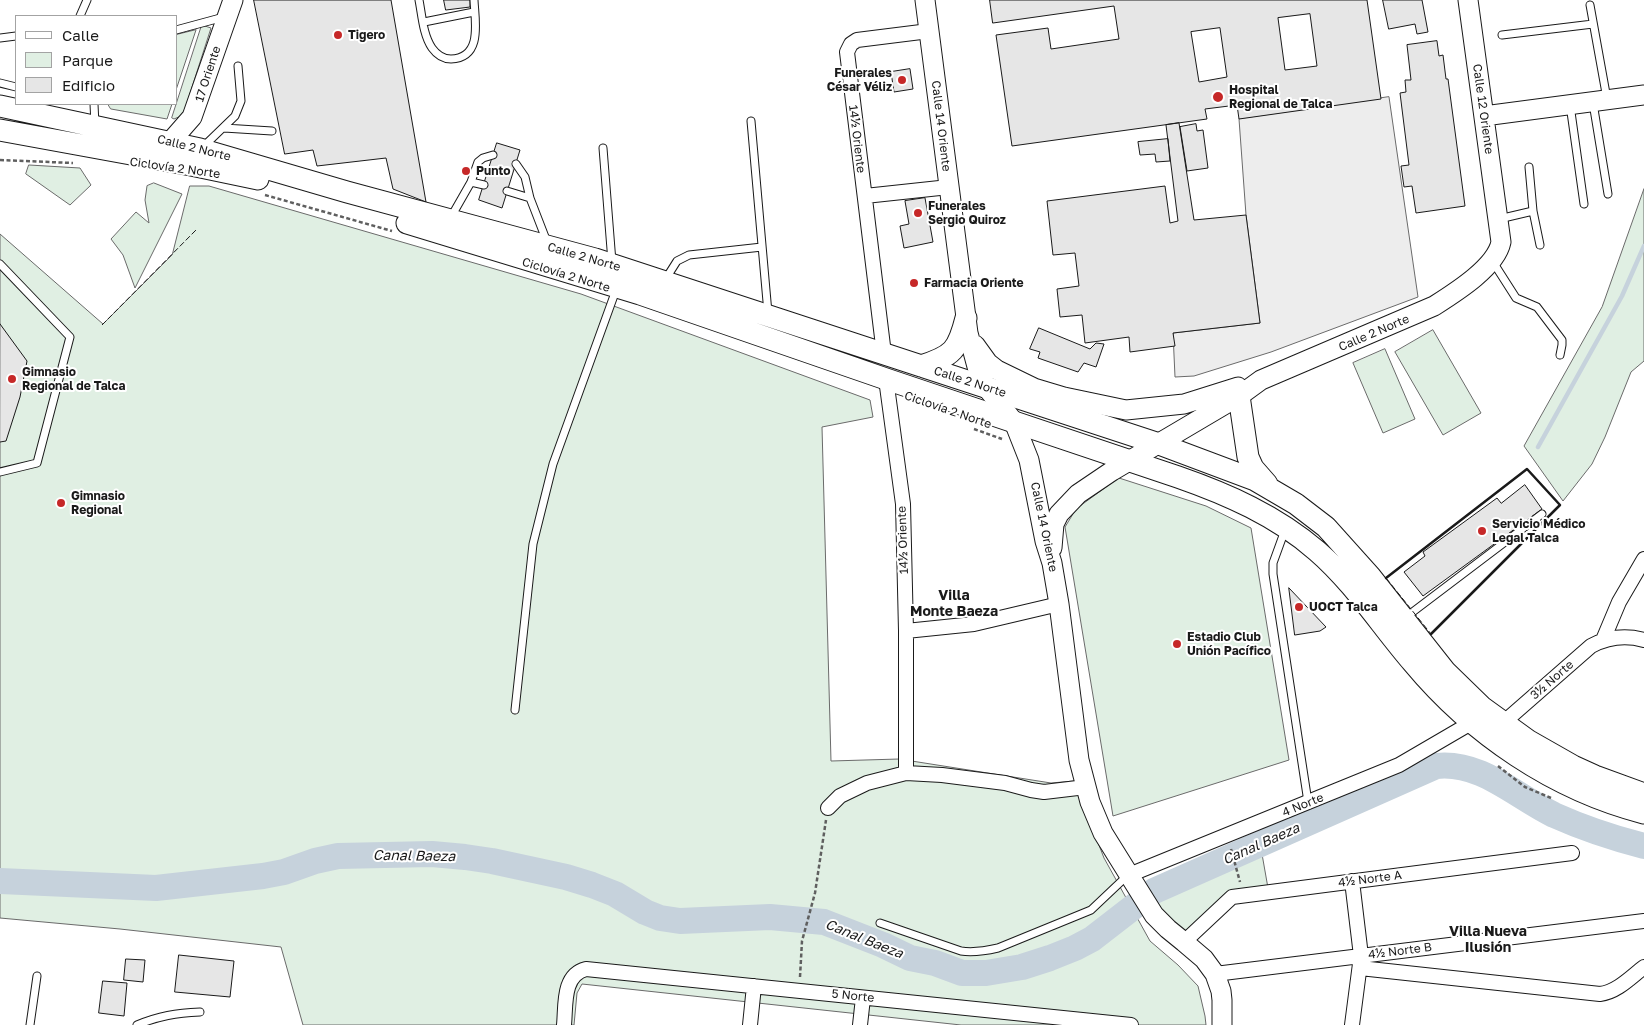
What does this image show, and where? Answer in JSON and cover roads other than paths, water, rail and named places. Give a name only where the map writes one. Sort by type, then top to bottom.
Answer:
[{"type":"main road","name":"Calle 2 Norte","points":[[0,106],[200,148],[612,265],[1159,444]]},
{"type":"main road","name":"Calle 2 Norte","points":[[0,130],[192,165],[264,181],[617,287],[1131,461]]},
{"type":"main road","points":[[921,366],[944,357],[955,348],[967,326]]},
{"type":"main road","points":[[1239,396],[1248,457],[1253,468],[1272,490]]},
{"type":"main road","points":[[1159,444],[1234,471],[1296,504],[1326,528],[1359,564],[1445,671],[1482,707],[1529,741],[1573,766],[1644,794]]},
{"type":"main road","points":[[1131,461],[1223,494],[1268,516],[1299,536],[1333,565],[1414,665],[1471,723],[1519,757],[1564,783],[1612,803],[1644,813]]},
{"type":"street","name":"Calle 14 Oriente","points":[[925,0],[967,326],[976,367],[987,388],[1014,422],[1025,446],[1033,476],[1059,604],[1078,752],[1086,787],[1103,833],[1154,915],[1204,959],[1215,974],[1221,991],[1222,1025]]},
{"type":"street","name":"Calle 12 Oriente","points":[[1468,0],[1498,219]]},
{"type":"street","name":"17 Oriente","points":[[172,141],[187,125],[195,112],[230,8]]},
{"type":"street","name":"14½ Oriente","points":[[884,354],[847,52],[851,44],[861,39],[929,31]]},
{"type":"street","points":[[1484,116],[1644,95]]},
{"type":"street","points":[[865,196],[949,187]]},
{"type":"street","points":[[1492,262],[1501,242],[1498,219]]},
{"type":"street","name":"Calle 2 Norte","points":[[1052,563],[1054,524],[1059,514],[1078,494],[1239,396],[1261,380],[1434,306],[1459,289],[1492,262]]},
{"type":"street","points":[[967,326],[988,363],[997,370],[1042,390],[1064,397],[1126,410],[1184,404],[1261,380]]},
{"type":"street","name":"14½ Oriente","points":[[886,379],[902,494],[906,631],[906,767]]},
{"type":"street","points":[[1603,640],[1619,602],[1644,559]]},
{"type":"street","points":[[906,631],[974,624],[1059,604]]},
{"type":"street","name":"3½ Norte","points":[[1503,723],[1591,646],[1603,640],[1620,637],[1644,640]]},
{"type":"street","name":"4 Norte","points":[[1134,883],[1228,835],[1399,765],[1471,723]]},
{"type":"street","points":[[828,808],[840,796],[906,767],[942,775],[1005,783],[1044,792],[1086,787]]},
{"type":"street","name":"4½ Norte A","points":[[1184,942],[1232,898],[1572,853]]},
{"type":"street","points":[[1352,881],[1360,962],[1352,1025]]},
{"type":"street","name":"4½ Norte B","points":[[1215,974],[1360,962],[1644,920]]},
{"type":"street","points":[[1360,962],[1600,994],[1608,993],[1644,967]]},
{"type":"street","name":"5 Norte","points":[[564,1025],[569,983],[575,973],[586,969],[1131,1025]]},
{"type":"street","points":[[750,1025],[754,986]]},
{"type":"street","points":[[860,1025],[863,998]]},
{"type":"lane","points":[[80,15],[87,0]]},
{"type":"lane","points":[[419,0],[427,36],[432,48],[440,56],[448,59],[464,56],[474,47],[476,35],[474,0]]},
{"type":"lane","points":[[1590,5],[1608,194]]},
{"type":"lane","points":[[178,29],[230,8]]},
{"type":"lane","points":[[424,22],[474,12]]},
{"type":"lane","points":[[1502,35],[1593,24]]},
{"type":"lane","points":[[0,38],[15,36]]},
{"type":"lane","points":[[200,148],[235,116],[241,101],[238,66]]},
{"type":"lane","points":[[0,83],[15,87]]},
{"type":"lane","points":[[94,105],[95,125]]},
{"type":"lane","points":[[1570,105],[1584,204]]},
{"type":"lane","points":[[751,121],[768,316]]},
{"type":"lane","points":[[224,128],[272,131]]},
{"type":"lane","points":[[603,148],[612,265]]},
{"type":"lane","points":[[450,220],[471,182],[478,162],[493,155]]},
{"type":"lane","points":[[516,164],[525,176],[530,198],[549,247]]},
{"type":"lane","points":[[1529,167],[1533,211],[1540,245]]},
{"type":"lane","points":[[471,182],[484,185]]},
{"type":"lane","points":[[507,191],[530,198]]},
{"type":"lane","points":[[1498,219],[1533,211]]},
{"type":"lane","points":[[664,281],[677,261],[689,255],[762,247]]},
{"type":"lane","points":[[1492,262],[1516,298],[1536,307],[1562,340],[1560,355]]},
{"type":"lane","points":[[0,264],[70,337],[37,463],[0,472]]},
{"type":"lane","points":[[515,710],[533,544],[553,464],[617,287]]},
{"type":"lane","points":[[1403,619],[1542,514]]},
{"type":"lane","points":[[1286,528],[1275,554],[1273,574],[1308,802]]},
{"type":"lane","points":[[880,923],[961,951],[972,953],[985,951],[998,948],[1091,910],[1134,883]]},
{"type":"lane","points":[[30,1025],[37,976]]},
{"type":"lane","points":[[138,1025],[157,1017],[178,1013],[200,1012]]},
{"type":"waterway","points":[[1538,447],[1622,296],[1644,246]]},
{"type":"waterway","name":"Canal Baeza","points":[[0,881],[156,888],[263,876],[284,872],[315,861],[338,856],[432,854],[465,857],[566,877],[592,885],[615,894],[645,912],[660,918],[680,921],[770,917],[824,922],[883,945],[910,958],[935,963],[962,973],[986,973],[1022,967],[1075,948],[1092,939],[1154,891],[1436,766],[1452,766],[1483,774],[1554,815],[1621,840],[1644,846]]},
{"type":"place","name":"Tigero","points":[[338,35]]},
{"type":"place","name":"Funerales César Véliz","points":[[902,80]]},
{"type":"place","name":"Hospital Regional de Talca","points":[[1218,97]]},
{"type":"place","name":"Punto","points":[[466,171]]},
{"type":"place","name":"Funerales Sergio Quiroz","points":[[918,213]]},
{"type":"place","name":"Farmacia Oriente","points":[[914,283]]},
{"type":"place","name":"Gimnasio Regional de Talca","points":[[12,379]]},
{"type":"place","name":"Gimnasio Regional","points":[[61,503]]},
{"type":"place","name":"Servicio Médico Legal Talca","points":[[1482,531]]},
{"type":"place","name":"UOCT Talca","points":[[1299,607]]},
{"type":"place","name":"Estadio Club Unión Pacífico","points":[[1177,644]]},
{"type":"district","name":"Villa Monte Baeza","points":[[954,604]]},
{"type":"district","name":"Villa Nueva Ilusión","points":[[1488,940]]}]
